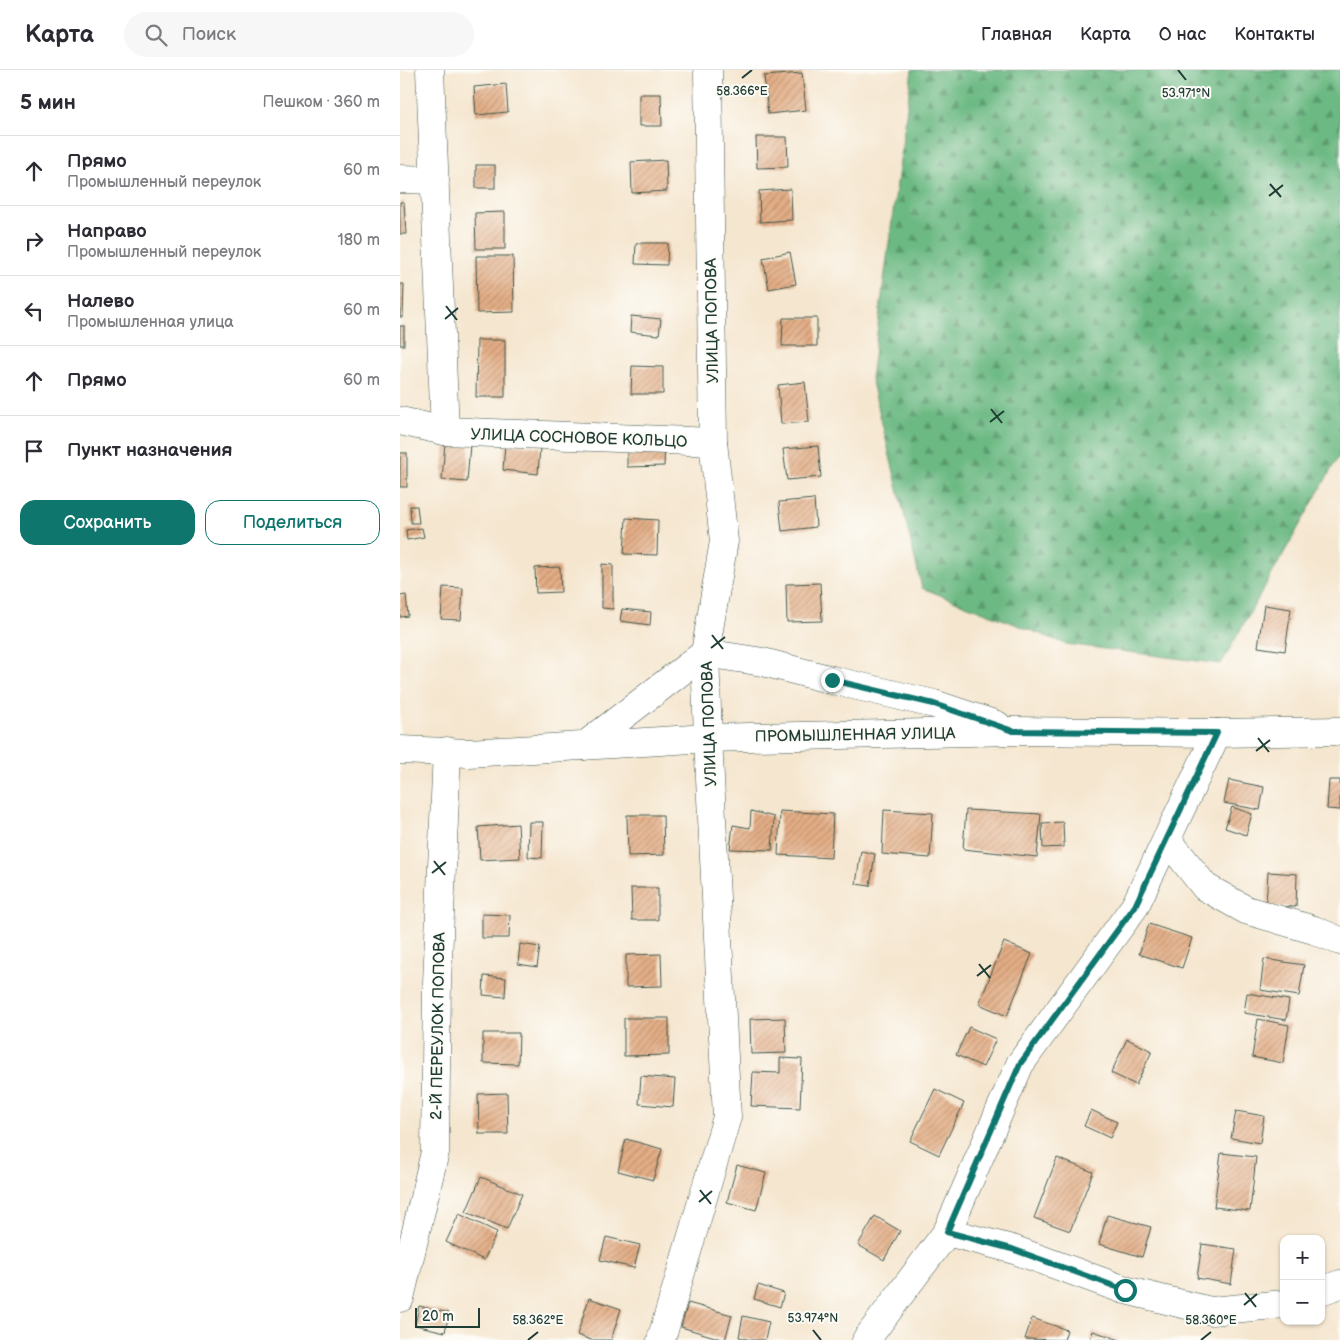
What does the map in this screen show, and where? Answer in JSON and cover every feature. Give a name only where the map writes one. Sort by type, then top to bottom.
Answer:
[{"type":"street","points":[[430,70],[445,431]]},
{"type":"street","name":"УЛИЦА ПОПОВА","points":[[663,1339],[727,1117],[705,653],[724,540],[713,442],[708,70]]},
{"type":"street","points":[[400,179],[435,180]]},
{"type":"street","name":"УЛИЦА СОСНОВОЕ КОЛЬЦО","points":[[400,420],[445,431],[713,442]]},
{"type":"street","points":[[584,746],[705,653],[763,662],[934,704],[1013,731]]},
{"type":"street","name":"ПРОМЫШЛЕННАЯ УЛИЦА","points":[[400,750],[470,753],[708,738],[1013,731],[1217,733],[1340,731]]},
{"type":"street","points":[[866,1340],[947,1232],[1020,1064],[1135,906],[1217,733]]},
{"type":"street","name":"2-Й ПЕРЕУЛОК ПОПОВА","points":[[400,1298],[435,1152],[437,983],[447,751]]},
{"type":"street","points":[[1167,839],[1205,887],[1213,892],[1246,910],[1314,930],[1340,941]]},
{"type":"street","points":[[947,1232],[1012,1249],[1125,1290],[1210,1311],[1280,1304]]},
{"type":"street","points":[[1325,1290],[1340,1284]]},
{"type":"green space","points":[[912,70],[1340,70],[1340,454],[1221,664],[1066,644],[922,588],[871,378]]},
{"type":"building","points":[[802,73],[806,110],[768,114],[764,76]]},
{"type":"building","points":[[506,84],[508,112],[476,115],[474,87]]},
{"type":"building","points":[[639,94],[661,94],[662,126],[639,126]]},
{"type":"building","points":[[756,137],[787,137],[788,167],[757,168]]},
{"type":"building","points":[[666,160],[667,191],[632,193],[631,162]]},
{"type":"building","points":[[476,165],[495,165],[495,188],[476,188]]},
{"type":"building","points":[[791,189],[792,220],[760,222],[759,191]]},
{"type":"building","points":[[400,202],[404,202],[406,234],[400,234]]},
{"type":"building","points":[[505,212],[505,249],[476,249],[475,213]]},
{"type":"building","points":[[636,243],[668,243],[667,265],[635,264]]},
{"type":"building","points":[[790,252],[796,284],[769,289],[763,258]]},
{"type":"building","points":[[476,256],[513,256],[514,312],[477,313]]},
{"type":"building","points":[[400,284],[404,284],[403,317],[400,317]]},
{"type":"building","points":[[631,316],[661,319],[659,335],[630,332]]},
{"type":"building","points":[[783,318],[817,318],[817,346],[782,346]]},
{"type":"building","points":[[400,326],[404,326],[404,345],[400,345]]},
{"type":"building","points":[[477,340],[505,340],[505,397],[476,397]]},
{"type":"building","points":[[632,366],[663,367],[663,394],[631,394]]},
{"type":"building","points":[[805,382],[809,422],[781,424],[778,385]]},
{"type":"building","points":[[445,442],[470,444],[467,482],[442,480]]},
{"type":"building","points":[[627,443],[665,443],[664,466],[627,467]]},
{"type":"building","points":[[505,444],[540,447],[538,474],[503,470]]},
{"type":"building","points":[[818,446],[821,477],[787,480],[783,449]]},
{"type":"building","points":[[400,453],[407,453],[407,487],[400,487]]},
{"type":"building","points":[[814,499],[816,527],[782,531],[779,502]]},
{"type":"building","points":[[410,506],[417,506],[419,523],[411,523]]},
{"type":"building","points":[[626,518],[658,520],[657,555],[624,554]]},
{"type":"building","points":[[422,528],[424,537],[407,540],[406,530]]},
{"type":"building","points":[[602,564],[613,565],[613,609],[602,608]]},
{"type":"building","points":[[560,567],[561,592],[536,593],[535,568]]},
{"type":"building","points":[[820,583],[822,621],[787,622],[786,584]]},
{"type":"building","points":[[443,587],[463,588],[461,620],[441,619]]},
{"type":"building","points":[[406,595],[408,616],[400,617],[400,596]]},
{"type":"building","points":[[1264,605],[1291,609],[1285,651],[1258,647]]},
{"type":"building","points":[[622,609],[651,612],[650,625],[620,621]]},
{"type":"building","points":[[1229,780],[1264,787],[1260,810],[1224,803]]},
{"type":"building","points":[[1329,780],[1340,780],[1340,810],[1327,809]]},
{"type":"building","points":[[1232,807],[1252,814],[1246,835],[1225,828]]},
{"type":"building","points":[[884,810],[933,813],[930,858],[882,854]]},
{"type":"building","points":[[966,810],[1041,814],[1037,857],[963,849]]},
{"type":"building","points":[[751,811],[774,817],[772,850],[730,849],[733,825],[750,828]]},
{"type":"building","points":[[780,811],[833,814],[831,858],[778,855]]},
{"type":"building","points":[[627,815],[663,815],[664,855],[628,856]]},
{"type":"building","points":[[529,822],[543,822],[542,858],[528,857]]},
{"type":"building","points":[[1063,822],[1064,847],[1043,848],[1042,823]]},
{"type":"building","points":[[518,824],[520,858],[480,860],[478,827]]},
{"type":"building","points":[[861,851],[875,854],[870,886],[856,884]]},
{"type":"building","points":[[1268,872],[1297,874],[1296,907],[1266,906]]},
{"type":"building","points":[[631,888],[658,888],[658,920],[632,920]]},
{"type":"building","points":[[482,914],[510,915],[509,938],[482,938]]},
{"type":"building","points":[[1149,924],[1192,938],[1182,968],[1139,954]]},
{"type":"building","points":[[1004,942],[1032,954],[1007,1016],[979,1004]]},
{"type":"building","points":[[520,944],[540,947],[537,967],[518,964]]},
{"type":"building","points":[[661,954],[662,986],[626,987],[626,955]]},
{"type":"building","points":[[1264,959],[1304,965],[1299,996],[1260,990]]},
{"type":"building","points":[[484,976],[506,978],[505,997],[483,995]]},
{"type":"building","points":[[1247,993],[1289,1000],[1286,1020],[1244,1013]]},
{"type":"building","points":[[624,1018],[669,1018],[669,1055],[624,1056]]},
{"type":"building","points":[[785,1018],[786,1053],[751,1054],[750,1019]]},
{"type":"building","points":[[1258,1019],[1289,1025],[1283,1063],[1252,1057]]},
{"type":"building","points":[[969,1027],[996,1039],[983,1067],[956,1055]]},
{"type":"building","points":[[483,1033],[519,1033],[518,1064],[483,1063]]},
{"type":"building","points":[[1127,1039],[1152,1051],[1136,1085],[1111,1073]]},
{"type":"building","points":[[780,1058],[802,1059],[800,1108],[751,1106],[753,1072],[780,1073]]},
{"type":"building","points":[[641,1076],[675,1079],[673,1107],[639,1104]]},
{"type":"building","points":[[935,1089],[964,1103],[939,1155],[910,1141]]},
{"type":"building","points":[[507,1093],[508,1134],[479,1134],[478,1094]]},
{"type":"building","points":[[1091,1110],[1117,1122],[1110,1138],[1084,1126]]},
{"type":"building","points":[[1236,1111],[1264,1116],[1260,1143],[1231,1138]]},
{"type":"building","points":[[626,1139],[662,1149],[653,1180],[618,1171]]},
{"type":"building","points":[[1221,1153],[1256,1157],[1250,1211],[1214,1207]]},
{"type":"building","points":[[1057,1158],[1093,1172],[1070,1231],[1034,1218]]},
{"type":"building","points":[[737,1165],[766,1173],[756,1210],[727,1202]]},
{"type":"building","points":[[481,1177],[522,1194],[507,1229],[466,1212]]},
{"type":"building","points":[[459,1214],[497,1232],[484,1260],[446,1242]]},
{"type":"building","points":[[1107,1215],[1151,1227],[1142,1257],[1099,1244]]},
{"type":"building","points":[[875,1216],[900,1231],[884,1260],[858,1245]]},
{"type":"building","points":[[606,1237],[640,1245],[634,1268],[600,1260]]},
{"type":"building","points":[[1202,1244],[1236,1249],[1231,1284],[1197,1278]]},
{"type":"building","points":[[758,1285],[784,1293],[780,1307],[754,1299]]},
{"type":"building","points":[[589,1298],[621,1309],[611,1340],[591,1340],[577,1335]]},
{"type":"building","points":[[688,1303],[732,1315],[725,1340],[681,1327]]},
{"type":"building","points":[[419,1306],[449,1313],[445,1332],[415,1325]]},
{"type":"building","points":[[743,1316],[769,1322],[765,1340],[751,1340],[739,1337]]},
{"type":"building","points":[[1032,1318],[1067,1330],[1064,1340],[1025,1339]]},
{"type":"building","points":[[1093,1331],[1120,1340],[1090,1340]]},
{"type":"route","points":[[832,680],[934,704],[1013,731],[1217,733],[1135,906],[1020,1064],[947,1232],[1012,1249],[1125,1290]]}]
